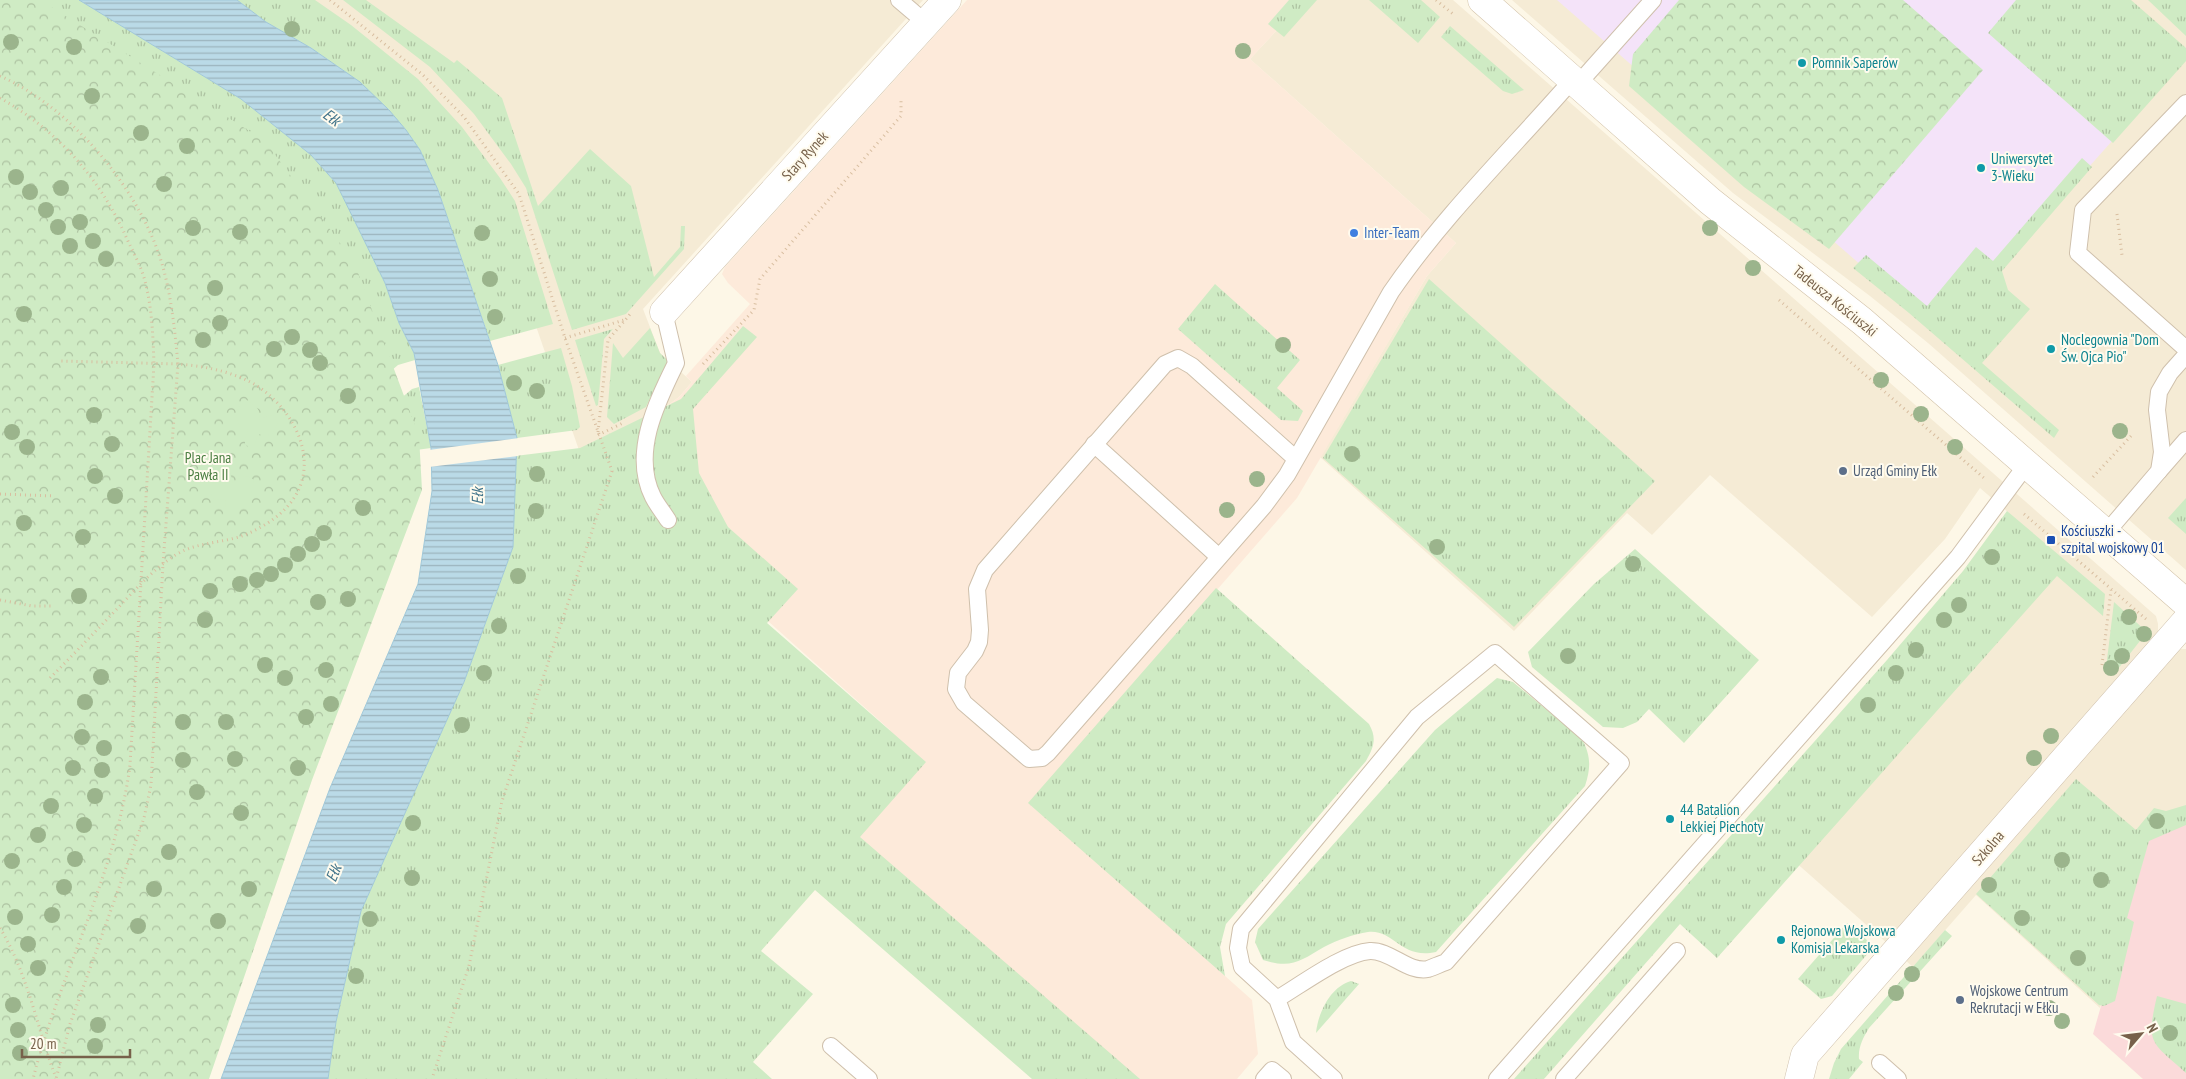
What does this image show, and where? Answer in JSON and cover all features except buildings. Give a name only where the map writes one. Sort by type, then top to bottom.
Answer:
[{"type":"street","name":"Stary Rynek","points":[[664,312],[947,0]]},
{"type":"street","name":"Tadeusza Kościuszki","points":[[1482,0],[1710,201],[1862,321],[2186,603]]},
{"type":"street","name":"Szkolna","points":[[1799,1079],[1805,1056],[2178,631]]},
{"type":"lane","points":[[899,0],[926,23]]},
{"type":"lane","points":[[1296,459],[1192,366],[1178,358],[1165,364],[985,570],[977,589],[979,642],[975,651],[958,673],[956,690],[964,703],[1029,759],[1042,758],[1264,506],[1287,475],[1391,292],[1410,264],[1437,231],[1653,0]]},
{"type":"lane","points":[[2186,103],[2084,210],[2078,253],[2186,349]]},
{"type":"lane","points":[[664,312],[676,363],[655,406],[646,445],[646,470],[652,496],[668,520]]},
{"type":"lane","points":[[2159,472],[2162,452],[2157,410],[2159,392],[2170,373],[2186,355]]},
{"type":"lane","points":[[2106,532],[2186,440]]},
{"type":"lane","points":[[1094,444],[1220,557]]},
{"type":"lane","points":[[1497,1079],[1958,557],[2027,464]]},
{"type":"lane","points":[[1277,999],[1348,956],[1371,951],[1393,957],[1412,967],[1426,969],[1446,962],[1621,764],[1495,653],[1417,717],[1241,929],[1238,948],[1242,967],[1277,999],[1293,1042],[1334,1079]]},
{"type":"lane","points":[[1564,1079],[1677,951]]},
{"type":"lane","points":[[832,1046],[869,1079]]},
{"type":"lane","points":[[1880,1062],[1898,1079]]},
{"type":"lane","points":[[1264,1079],[1272,1070],[1283,1079]]},
{"type":"path","points":[[330,0],[423,75],[464,117],[519,194],[565,338],[612,471],[502,801],[469,966],[432,1079]]},
{"type":"path","points":[[1436,0],[1458,19]]},
{"type":"path","points":[[0,76],[27,91],[59,114],[110,165],[127,191],[149,230],[164,269],[176,336],[178,364],[162,564],[150,785],[144,818],[70,1024],[56,1079]]},
{"type":"path","points":[[701,366],[754,310],[760,278],[901,116],[901,91]]},
{"type":"path","points":[[0,98],[23,111],[51,133],[76,157],[98,185],[117,216],[144,280],[151,314],[154,364],[130,765],[125,802],[116,837],[42,1042],[33,1079]]},
{"type":"path","points":[[2117,208],[2123,264]]},
{"type":"path","points":[[1778,299],[2111,589],[2178,631]]},
{"type":"path","points":[[565,338],[624,320]]},
{"type":"path","points":[[50,678],[162,564],[188,549],[238,537],[275,518],[298,492],[305,472],[301,439],[296,426],[271,397],[254,384],[233,374],[178,364],[61,361]]},
{"type":"path","points":[[598,435],[655,406]]},
{"type":"path","points":[[0,494],[55,496]]},
{"type":"path","points":[[2102,668],[2111,589]]},
{"type":"path","points":[[0,600],[32,606],[51,606]]},
{"type":"path","points":[[0,928],[22,974],[42,1042],[56,1079]]},
{"type":"shaded area","points":[[295,0],[923,0],[643,309],[660,353],[692,382],[679,397],[651,418],[580,453],[478,159]]},
{"type":"shaded area","points":[[967,0],[1305,0],[1250,59],[1456,243],[1427,276],[1297,498],[1031,803],[1252,1000],[1258,1054],[1237,1079],[1096,1079],[805,826],[890,730],[703,563],[651,418],[679,397],[692,382],[686,376],[750,304],[728,283],[722,274],[725,267]]},
{"type":"shaded area","points":[[1305,0],[1453,0],[2156,616],[2158,634],[1888,944],[1750,822],[2008,540],[2009,513],[1980,488],[1945,539],[1872,617],[1710,475],[1652,535],[1627,513],[1514,631],[1320,457],[1427,276],[1456,243],[1250,59]]},
{"type":"shaded area","points":[[1512,0],[2186,0],[2186,570],[1928,343],[1870,296],[1733,193]]},
{"type":"shaded area","points":[[1557,0],[2126,0],[2186,58],[1940,334]]},
{"type":"shaded area","points":[[2186,649],[2186,822],[2148,838],[2100,1008],[1976,895],[1913,967],[1905,960],[2176,651]]},
{"type":"shaded area","points":[[2186,822],[2186,1079],[2143,1079],[2093,1034],[2149,839]]},
{"type":"green space","points":[[0,0],[79,0],[241,99],[311,155],[336,183],[353,214],[385,283],[399,323],[414,353],[415,360],[398,365],[317,434],[0,68]]},
{"type":"green space","name":"Plac Jana Pawła II","points":[[0,0],[40,0],[265,141],[354,262],[419,436],[422,490],[312,780],[209,1079],[0,1079]]},
{"type":"green space","points":[[237,0],[315,0],[351,25],[418,79],[462,127],[515,201],[553,324],[490,341],[438,190],[420,150],[406,130],[360,82],[311,48],[266,22]]},
{"type":"green space","points":[[343,0],[366,0],[454,63],[457,60],[502,98],[538,206],[590,149],[631,186],[654,277],[680,247],[681,226],[685,226],[684,249],[626,314],[572,330],[526,188],[511,164],[474,114],[430,67]]},
{"type":"green space","points":[[1289,0],[1317,0],[1284,37],[1268,24]]},
{"type":"green space","points":[[1369,0],[1421,0],[1440,17],[1418,43]]},
{"type":"green space","points":[[1679,0],[1903,0],[1983,70],[1829,249],[1744,187],[1629,86],[1633,54]]},
{"type":"green space","points":[[2016,0],[2131,0],[2186,48],[2186,61],[2113,143],[1988,33]]},
{"type":"green space","points":[[2148,0],[2186,0],[2186,36]]},
{"type":"green space","points":[[1450,26],[1524,90],[1512,94],[1503,91],[1441,37]]},
{"type":"green space","points":[[2082,158],[2092,167],[2002,271],[2008,290],[2030,309],[1982,363],[2059,430],[2054,438],[1909,313],[1853,268],[1866,255],[1927,306],[1976,247],[1993,261]]},
{"type":"green space","points":[[1429,279],[1655,481],[1514,627],[1323,458]]},
{"type":"green space","points":[[1215,284],[1300,360],[1277,388],[1303,411],[1298,421],[1281,420],[1178,329]]},
{"type":"green space","points":[[743,326],[757,337],[693,409],[699,473],[728,527],[798,589],[767,623],[926,762],[860,837],[1140,1079],[1032,1079],[815,890],[761,951],[813,994],[753,1062],[772,1079],[328,1079],[336,1022],[361,911],[464,682],[513,547],[515,456],[580,448],[681,399]]},
{"type":"green space","points":[[650,328],[660,353],[668,361],[646,407],[614,424],[607,417],[613,343],[623,358]]},
{"type":"green space","points":[[613,329],[604,339],[598,405],[596,406],[575,340]]},
{"type":"green space","points":[[561,348],[572,386],[580,427],[577,430],[517,438],[498,365]]},
{"type":"green space","points":[[419,387],[431,448],[364,457],[344,446],[412,389]]},
{"type":"green space","points":[[247,400],[258,409],[260,420],[268,415],[274,416],[279,421],[273,433],[266,436],[258,434],[254,447],[250,448],[245,444],[248,429],[240,427],[236,415],[241,401]]},
{"type":"green space","points":[[218,462],[225,463],[233,483],[243,477],[254,480],[251,493],[245,497],[236,497],[236,511],[232,513],[226,510],[225,500],[214,499],[208,489],[208,474]]},
{"type":"green space","points":[[2186,498],[2186,534],[2168,518]]},
{"type":"green space","points":[[2007,511],[2105,594],[2103,616],[2057,576],[1717,958],[1680,924],[1544,1079],[1514,1079],[1887,660],[1963,571]]},
{"type":"green space","points":[[1635,549],[1759,660],[1684,743],[1649,709],[1637,722],[1623,728],[1603,727],[1532,667],[1528,652],[1594,584]]},
{"type":"green space","points":[[1216,588],[1369,724],[1374,738],[1373,747],[1366,761],[1226,924],[1220,947],[1225,976],[1028,803]]},
{"type":"green space","points":[[2114,602],[2147,632],[2114,674],[2106,668]]},
{"type":"green space","points":[[1497,678],[1513,682],[1582,739],[1589,762],[1585,786],[1436,952],[1414,952],[1385,935],[1377,932],[1368,932],[1334,942],[1302,960],[1289,964],[1263,960],[1255,942],[1258,929],[1435,730]]},
{"type":"green space","points":[[2076,779],[2136,830],[2154,808],[2166,811],[2186,805],[2186,825],[2149,841],[2127,918],[2134,922],[2115,1001],[2104,1006],[2099,1005],[1976,894]]},
{"type":"green space","points":[[1847,923],[1874,946],[1832,996],[1821,999],[1798,979]]},
{"type":"green space","points":[[1945,930],[1952,936],[1869,1028],[1859,1050],[1859,1059],[1863,1062],[1849,1079],[1829,1079],[1841,1049]]},
{"type":"green space","points":[[1351,981],[1359,984],[1316,1033],[1319,1017],[1326,1002],[1337,989]]},
{"type":"green space","points":[[2157,996],[2186,1004],[2186,1073],[2158,1047],[2154,1040],[2152,1024]]},
{"type":"water","name":"Ełk","points":[[79,0],[237,0],[266,22],[311,48],[360,82],[389,110],[420,150],[438,190],[498,365],[517,438],[513,547],[464,682],[361,911],[336,1022],[328,1079],[221,1079],[330,788],[418,584],[432,491],[431,448],[414,353],[399,323],[385,283],[336,183],[311,155],[241,99]]},
{"type":"pier","points":[[519,438],[518,456],[429,467],[429,450]]},
{"type":"place","name":"Pomnik Saperów","points":[[1802,63]]},
{"type":"place","name":"Uniwersytet 3-Wieku","points":[[1981,168]]},
{"type":"place","name":"Inter-Team","points":[[1354,233]]},
{"type":"place","name":"Noclegownia \"Dom Św. Ojca Pio\"","points":[[2051,349]]},
{"type":"place","name":"Urząd Gminy Ełk","points":[[1843,471]]},
{"type":"place","name":"Kościuszki - szpital wojskowy 01","points":[[2051,540]]},
{"type":"place","name":"44 Batalion Lekkiej Piechoty","points":[[1670,819]]},
{"type":"place","name":"Rejonowa Wojskowa Komisja Lekarska","points":[[1781,940]]},
{"type":"place","name":"Wojskowe Centrum Rekrutacji w Ełku","points":[[1960,1000]]}]
